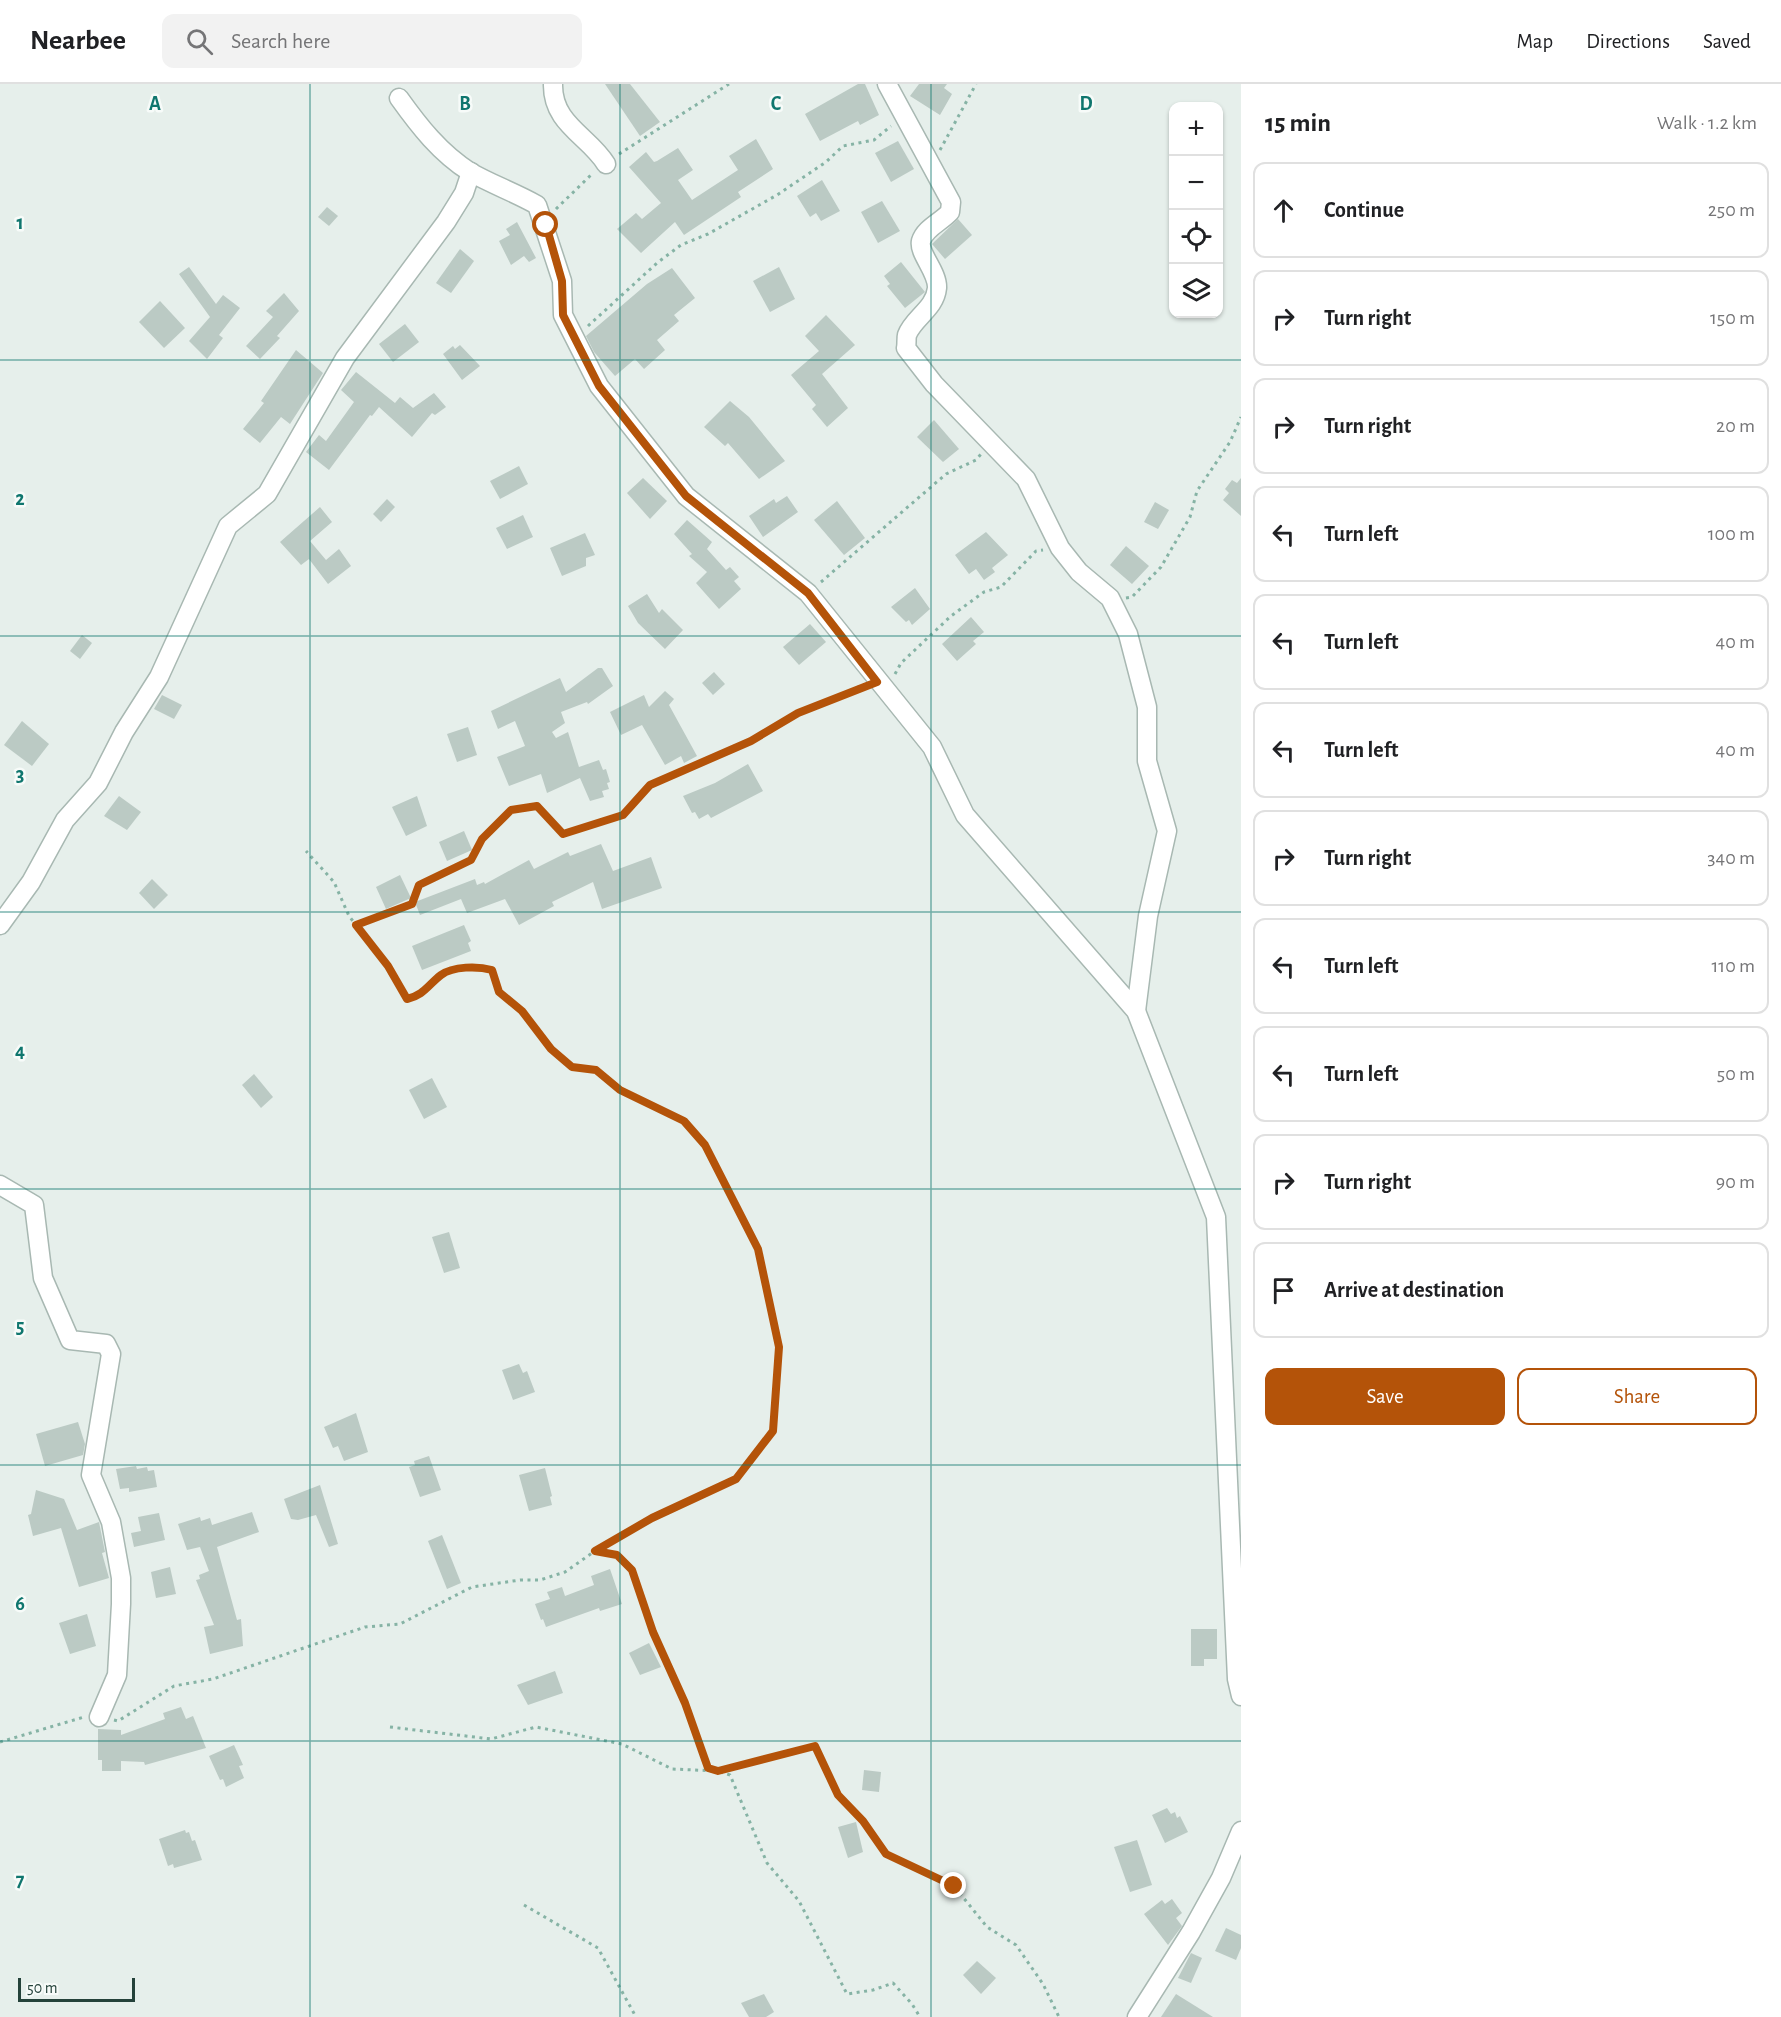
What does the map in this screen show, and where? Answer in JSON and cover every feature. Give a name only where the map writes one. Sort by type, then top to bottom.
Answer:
[{"type":"street","points":[[553,84],[553,92],[568,127],[601,156],[606,164]]},
{"type":"street","points":[[887,84],[951,202],[950,212],[925,232],[920,242],[923,253],[930,263],[937,288],[928,309],[908,333],[906,348],[989,443],[1026,479],[1060,548],[1079,572],[1110,598],[1128,634],[1147,707],[1147,761],[1167,831],[1148,916],[1136,1011]]},
{"type":"street","points":[[399,98],[431,141],[471,172],[537,205],[562,281],[563,315],[599,386],[686,496],[808,593],[932,747],[965,814],[1136,1011],[1216,1217],[1237,1679],[1241,1696]]},
{"type":"street","points":[[0,925],[31,882],[64,820],[98,783],[124,732],[159,677],[228,526],[267,494],[345,358],[446,222],[464,193],[471,172]]},
{"type":"street","points":[[0,1185],[33,1205],[43,1278],[70,1340],[106,1344],[111,1354],[92,1475],[111,1522],[121,1578],[121,1604],[117,1675],[99,1717]]},
{"type":"street","points":[[1137,2017],[1201,1914],[1221,1878],[1241,1831]]},
{"type":"path","points":[[544,221],[588,176],[729,84]]},
{"type":"path","points":[[931,167],[976,84]]},
{"type":"path","points":[[575,341],[631,286],[681,245],[708,234],[777,195],[826,162],[843,146],[874,140],[905,118]]},
{"type":"path","points":[[1110,598],[1132,597],[1161,567],[1190,518],[1197,491],[1230,442],[1241,417]]},
{"type":"path","points":[[808,593],[946,474],[976,460],[989,443]]},
{"type":"path","points":[[356,925],[412,904],[419,885],[471,860],[482,839],[511,810],[537,806],[563,834],[623,815],[650,785],[751,741],[798,713],[881,686],[901,663],[951,616],[984,592],[1001,587],[1036,551],[1060,548]]},
{"type":"path","points":[[0,1742],[91,1715],[118,1721],[174,1686],[213,1679],[365,1627],[400,1624],[472,1587],[520,1580],[540,1580],[565,1572],[595,1551],[652,1518],[736,1479],[773,1431],[779,1347],[758,1249],[705,1145],[684,1121],[620,1090],[596,1070],[572,1067],[551,1049],[522,1011],[499,992],[492,970],[477,966],[442,974],[418,997],[407,999],[388,966],[349,916],[334,882],[306,851]]},
{"type":"path","points":[[595,1551],[617,1555],[632,1570],[653,1632],[697,1732],[708,1768],[730,1775],[767,1863],[799,1901],[847,1994],[873,1990],[892,1983],[912,2004],[920,2017]]},
{"type":"path","points":[[390,1727],[491,1738],[536,1728],[622,1744],[672,1769],[718,1771],[815,1746],[838,1795],[863,1821],[886,1854],[954,1886],[987,1927],[1016,1946],[1043,1984],[1059,2017]]},
{"type":"path","points":[[524,1905],[598,1948],[636,2017]]},
{"type":"building","points":[[605,84],[630,84],[660,122],[640,136]]},
{"type":"building","points":[[858,84],[865,84],[879,115],[860,125],[858,121],[820,141],[805,114]]},
{"type":"building","points":[[919,84],[947,84],[944,88],[952,94],[940,115],[910,96]]},
{"type":"building","points":[[756,139],[773,169],[738,192],[741,197],[684,235],[675,222],[641,253],[617,229],[636,213],[642,219],[661,203],[629,167],[646,152],[654,162],[678,148],[693,170],[678,180],[692,200],[738,170],[729,156]]},
{"type":"building","points":[[898,141],[914,169],[891,182],[875,153]]},
{"type":"building","points":[[822,180],[840,211],[821,221],[816,213],[810,217],[797,196]]},
{"type":"building","points":[[882,201],[900,231],[878,243],[861,212]]},
{"type":"building","points":[[327,207],[338,216],[329,226],[318,217]]},
{"type":"building","points":[[958,219],[972,235],[945,259],[932,244]]},
{"type":"building","points":[[517,222],[536,258],[529,262],[524,256],[511,265],[499,241],[510,235],[506,229]]},
{"type":"building","points":[[460,249],[474,261],[451,293],[436,283]]},
{"type":"building","points":[[901,262],[925,292],[905,308],[887,286],[890,284],[884,276]]},
{"type":"building","points":[[189,267],[216,304],[223,295],[240,308],[219,335],[223,338],[207,359],[189,341],[210,317],[179,274]]},
{"type":"building","points":[[779,267],[795,299],[770,312],[753,281]]},
{"type":"building","points":[[672,268],[695,298],[674,315],[679,321],[657,340],[665,350],[644,369],[635,359],[615,376],[594,352],[586,336],[647,284]]},
{"type":"building","points":[[284,293],[299,311],[277,336],[280,338],[260,359],[246,346],[273,317],[266,311]]},
{"type":"building","points":[[160,301],[185,328],[164,348],[139,322]]},
{"type":"building","points":[[826,315],[855,345],[822,374],[848,408],[827,427],[812,409],[816,405],[791,375],[819,351],[805,336]]},
{"type":"building","points":[[405,324],[419,342],[393,362],[379,344]]},
{"type":"building","points":[[460,345],[480,366],[462,380],[443,354],[453,346],[455,349]]},
{"type":"building","points":[[296,350],[323,373],[290,424],[281,417],[260,443],[243,429],[264,403],[261,401]]},
{"type":"building","points":[[356,372],[395,403],[400,397],[413,408],[434,393],[446,407],[435,415],[432,413],[412,437],[379,407],[372,416],[370,415],[329,470],[306,452],[319,435],[326,441],[354,402],[341,390]]},
{"type":"building","points":[[730,401],[749,417],[785,461],[759,479],[728,443],[725,446],[704,427]]},
{"type":"building","points":[[934,420],[959,449],[943,462],[917,437]]},
{"type":"building","points":[[519,466],[528,484],[500,499],[490,481]]},
{"type":"building","points":[[643,478],[667,501],[650,519],[627,493]]},
{"type":"building","points":[[1241,478],[1241,516],[1223,500],[1229,493],[1225,489],[1232,480],[1237,483]]},
{"type":"building","points":[[787,496],[798,512],[763,537],[749,516],[774,499],[776,503]]},
{"type":"building","points":[[387,499],[395,507],[381,522],[373,514]]},
{"type":"building","points":[[837,501],[865,538],[844,555],[814,520]]},
{"type":"building","points":[[1155,502],[1169,510],[1158,529],[1144,522]]},
{"type":"building","points":[[320,507],[332,522],[310,541],[326,560],[339,549],[351,566],[328,584],[309,559],[301,565],[280,542]]},
{"type":"building","points":[[523,515],[533,537],[507,549],[496,528]]},
{"type":"building","points":[[687,520],[712,542],[707,549],[726,570],[730,567],[739,577],[734,581],[741,589],[719,609],[696,583],[707,572],[689,556],[692,554],[674,534]]},
{"type":"building","points":[[986,532],[1008,555],[992,568],[995,572],[984,580],[976,569],[969,574],[955,555]]},
{"type":"building","points":[[585,533],[595,555],[586,558],[586,566],[562,576],[550,548]]},
{"type":"building","points":[[1126,546],[1149,566],[1132,584],[1110,565]]},
{"type":"building","points":[[915,588],[930,609],[912,625],[909,620],[906,622],[891,607]]},
{"type":"building","points":[[647,594],[659,613],[662,609],[683,630],[665,649],[638,623],[628,606]]},
{"type":"building","points":[[971,617],[984,632],[973,641],[976,644],[957,661],[942,644]]},
{"type":"building","points":[[810,624],[826,642],[799,665],[783,647]]},
{"type":"building","points":[[82,635],[92,643],[80,659],[70,651]]},
{"type":"building","points":[[598,668],[602,668],[613,686],[588,704],[587,702],[561,712],[565,723],[552,732],[556,738],[568,732],[579,767],[599,760],[603,770],[606,769],[610,782],[607,783],[609,789],[602,791],[604,797],[590,801],[580,778],[547,793],[541,774],[509,786],[497,757],[525,746],[515,721],[498,729],[491,711],[560,678],[566,692]]},
{"type":"building","points":[[714,672],[725,684],[713,695],[702,683]]},
{"type":"building","points":[[665,691],[674,699],[669,705],[697,756],[684,763],[681,756],[665,765],[642,725],[621,735],[610,712],[644,695],[649,707]]},
{"type":"building","points":[[162,695],[182,705],[174,719],[154,709]]},
{"type":"building","points":[[22,721],[49,744],[32,766],[4,745]]},
{"type":"building","points":[[468,727],[477,755],[457,762],[447,734]]},
{"type":"building","points":[[748,764],[763,791],[711,818],[708,814],[699,819],[695,812],[692,813],[683,796],[715,783]]},
{"type":"building","points":[[119,796],[141,812],[127,830],[104,816]]},
{"type":"building","points":[[417,796],[427,826],[406,836],[392,807]]},
{"type":"building","points":[[464,831],[472,850],[447,861],[439,842]]},
{"type":"building","points":[[601,844],[613,871],[651,857],[662,888],[602,909],[593,882],[552,902],[554,906],[519,925],[505,899],[467,913],[461,899],[420,915],[415,902],[475,879],[477,885],[484,882],[485,884],[529,860],[534,869],[568,852],[570,856]]},
{"type":"building","points":[[400,875],[411,898],[386,909],[376,887]]},
{"type":"building","points":[[152,879],[168,895],[154,909],[139,893]]},
{"type":"building","points":[[464,925],[471,941],[468,943],[471,951],[422,970],[412,946]]},
{"type":"building","points":[[254,1074],[273,1097],[261,1108],[242,1085]]},
{"type":"building","points":[[432,1078],[447,1107],[424,1119],[409,1090]]},
{"type":"building","points":[[449,1232],[460,1268],[444,1273],[432,1237]]},
{"type":"building","points":[[519,1364],[523,1373],[527,1371],[535,1392],[513,1400],[502,1370]]},
{"type":"building","points":[[356,1413],[368,1452],[344,1461],[338,1446],[333,1448],[324,1427]]},
{"type":"building","points":[[78,1422],[85,1444],[83,1455],[45,1466],[36,1434]]},
{"type":"building","points":[[429,1456],[441,1490],[420,1497],[409,1467],[415,1465],[414,1461]]},
{"type":"building","points":[[136,1466],[137,1469],[147,1467],[148,1471],[154,1470],[157,1487],[129,1492],[129,1488],[120,1489],[116,1469]]},
{"type":"building","points":[[545,1468],[552,1505],[529,1511],[519,1475]]},
{"type":"building","points":[[320,1485],[338,1544],[329,1547],[316,1515],[298,1520],[291,1519],[284,1499]]},
{"type":"building","points":[[36,1490],[64,1499],[77,1530],[99,1522],[105,1552],[102,1553],[109,1578],[79,1587],[61,1528],[33,1536],[28,1515],[31,1514]]},
{"type":"building","points":[[252,1512],[259,1532],[217,1547],[237,1620],[241,1619],[243,1646],[210,1654],[204,1627],[214,1625],[196,1580],[200,1579],[199,1575],[209,1571],[200,1547],[187,1550],[178,1524],[200,1517],[201,1521],[210,1518],[212,1525]]},
{"type":"building","points":[[159,1513],[165,1540],[134,1547],[131,1533],[141,1531],[138,1517]]},
{"type":"building","points":[[442,1535],[461,1583],[447,1589],[428,1541]]},
{"type":"building","points":[[170,1567],[176,1594],[156,1598],[151,1572]]},
{"type":"building","points":[[610,1569],[622,1604],[600,1611],[599,1608],[546,1627],[535,1604],[550,1599],[547,1592],[562,1587],[565,1596],[594,1585],[591,1576]]},
{"type":"building","points":[[87,1614],[96,1646],[70,1654],[59,1623]]},
{"type":"building","points":[[1191,1629],[1217,1629],[1217,1659],[1204,1659],[1204,1666],[1191,1666]]},
{"type":"building","points":[[649,1643],[661,1667],[640,1675],[629,1653]]},
{"type":"building","points":[[555,1671],[563,1693],[528,1705],[517,1685]]},
{"type":"building","points":[[181,1707],[186,1719],[193,1716],[206,1748],[145,1765],[144,1762],[121,1761],[121,1771],[102,1771],[102,1760],[98,1760],[98,1729],[121,1730],[121,1735],[165,1719],[163,1713]]},
{"type":"building","points":[[234,1745],[243,1765],[239,1766],[244,1778],[226,1787],[223,1779],[220,1780],[209,1756]]},
{"type":"building","points":[[864,1770],[881,1772],[879,1792],[862,1790]]},
{"type":"building","points":[[1167,1808],[1171,1814],[1175,1812],[1177,1818],[1180,1816],[1188,1832],[1165,1843],[1152,1815]]},
{"type":"building","points":[[856,1822],[863,1852],[848,1858],[838,1827]]},
{"type":"building","points":[[185,1830],[186,1833],[189,1832],[192,1841],[195,1840],[202,1860],[174,1868],[173,1864],[168,1866],[159,1839]]},
{"type":"building","points":[[1137,1840],[1152,1885],[1130,1892],[1114,1847]]},
{"type":"building","points":[[1172,1899],[1182,1913],[1176,1918],[1182,1926],[1168,1945],[1144,1914],[1162,1900],[1165,1904]]},
{"type":"building","points":[[1226,1928],[1241,1935],[1241,1948],[1236,1960],[1215,1951]]},
{"type":"building","points":[[1191,1953],[1202,1958],[1191,1983],[1178,1978]]},
{"type":"building","points":[[977,1961],[996,1978],[981,1994],[963,1975]]},
{"type":"building","points":[[764,1994],[774,2012],[766,2017],[749,2017],[741,2003]]},
{"type":"building","points":[[1176,1994],[1213,2017],[1161,2017]]},
{"type":"route","points":[[546,225],[562,281],[563,315],[599,386],[686,496],[808,593],[877,682],[864,685],[798,713],[751,741],[687,771],[650,785],[623,815],[563,834],[537,806],[511,810],[482,839],[471,860],[419,885],[412,904],[356,925],[388,966],[407,999],[418,997],[442,974],[477,966],[492,970],[499,992],[522,1011],[551,1049],[572,1067],[596,1070],[620,1090],[684,1121],[705,1145],[758,1249],[779,1347],[773,1431],[736,1479],[652,1518],[595,1551],[617,1555],[632,1570],[665,1665],[685,1703],[701,1742],[708,1768],[718,1771],[815,1746],[838,1795],[863,1821],[886,1854],[914,1865],[954,1886]]}]
